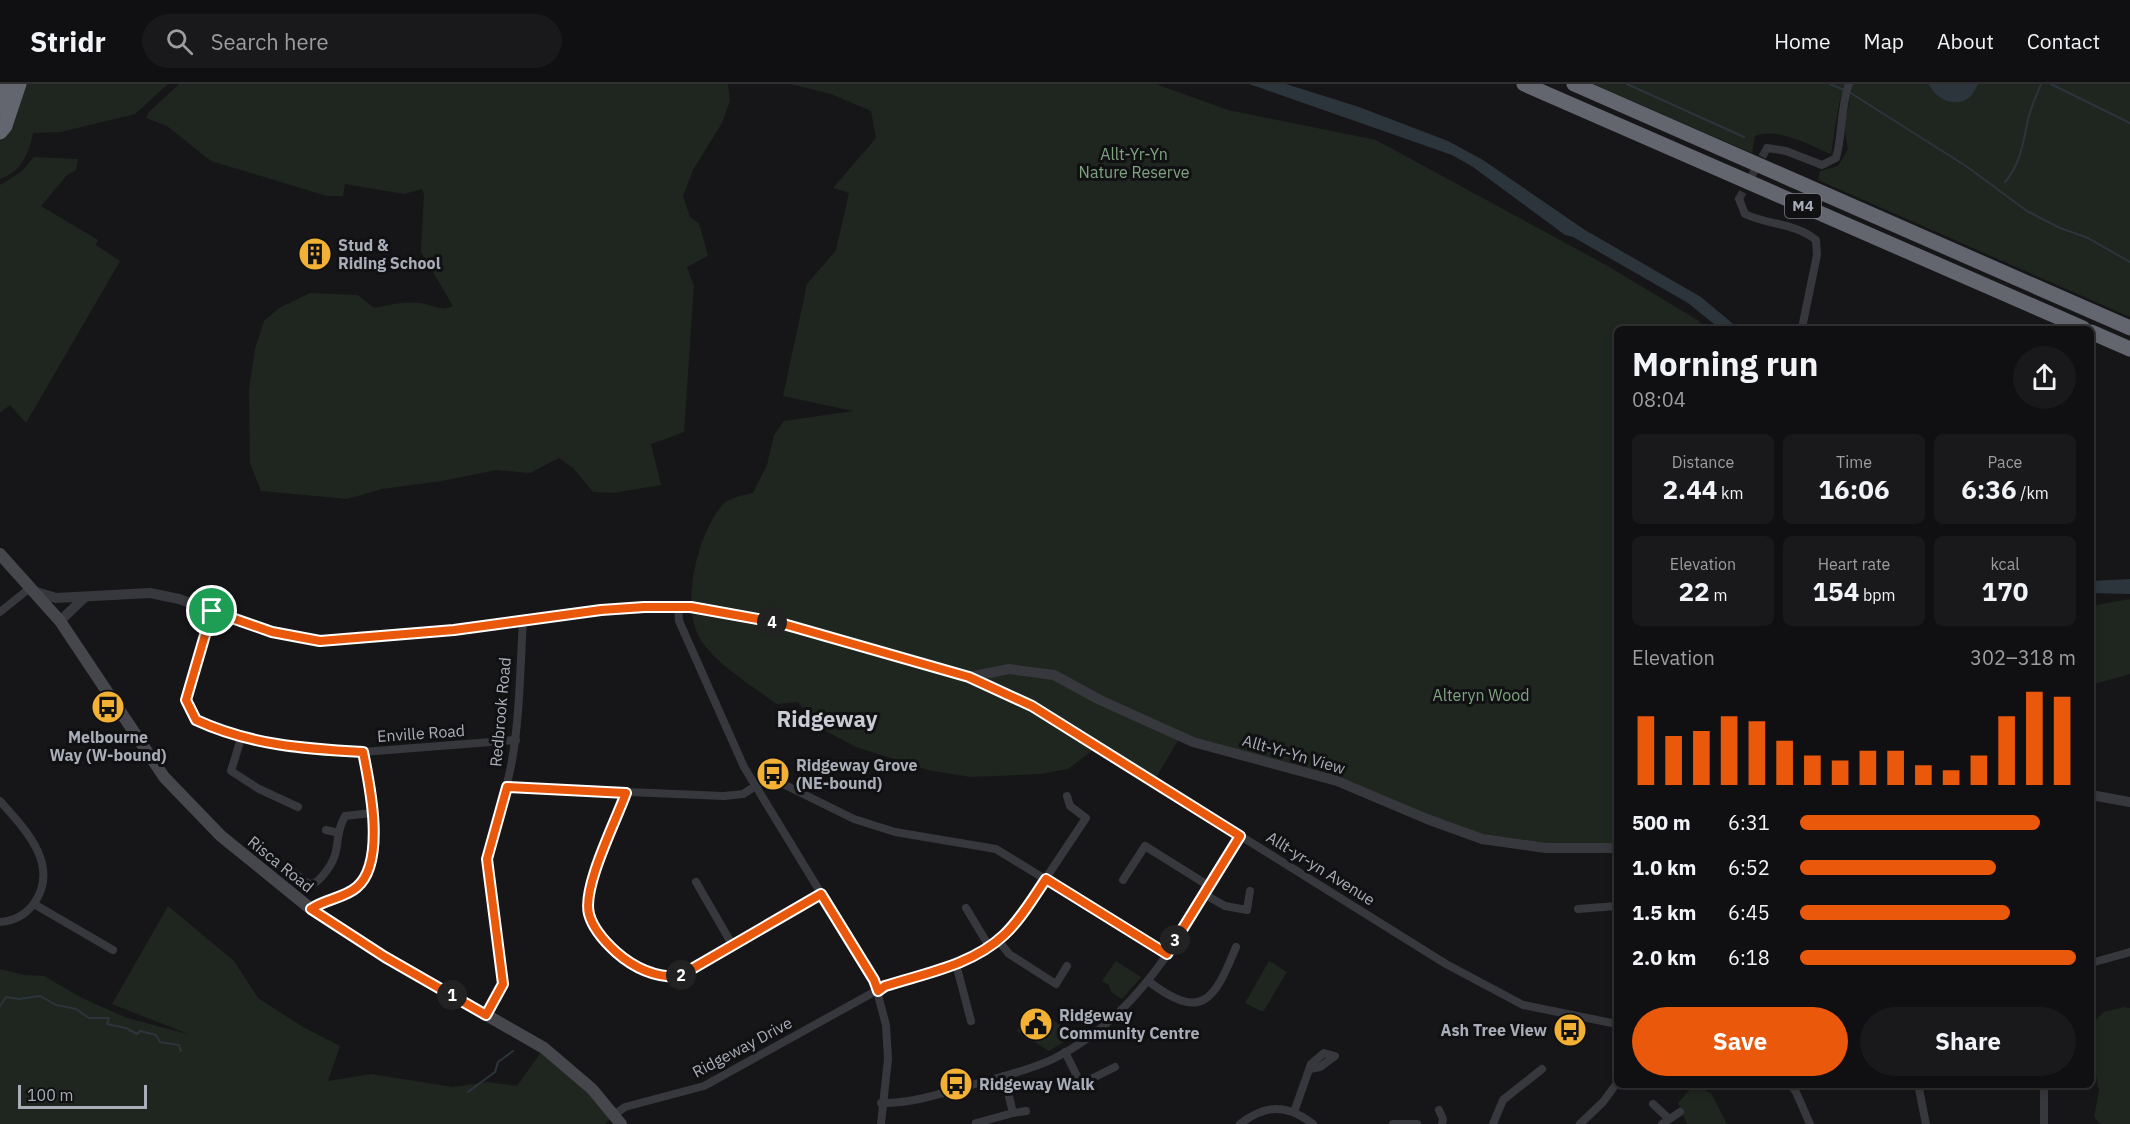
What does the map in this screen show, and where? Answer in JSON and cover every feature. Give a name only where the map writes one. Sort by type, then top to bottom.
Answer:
[{"type":"highway","points":[[0,108],[6,84]]},
{"type":"highway","points":[[0,132],[19,84]]},
{"type":"highway","name":"M4","points":[[1524,84],[2077,326]]},
{"type":"highway","name":"M4","points":[[1574,84],[2130,328]]},
{"type":"highway","points":[[2094,333],[2130,349]]},
{"type":"main road","name":"Risca Road","points":[[0,554],[60,621],[137,739],[186,803],[220,836],[311,909],[385,957],[544,1048],[568,1066],[618,1119]]},
{"type":"street","points":[[1767,148],[1786,151],[1822,165],[1836,158],[1842,138],[1844,99],[1848,85]]},
{"type":"street","points":[[1739,199],[1745,214],[1760,221],[1776,222],[1798,229],[1816,240],[1817,255],[1802,326]]},
{"type":"street","points":[[0,612],[32,589],[56,598],[150,593],[272,632],[320,641],[454,630],[601,610],[678,607],[684,631],[744,767],[874,980],[886,1025],[888,1059],[881,1102],[881,1124]]},
{"type":"street","points":[[60,621],[84,598]]},
{"type":"street","name":"Allt-yr-yn Avenue","points":[[678,607],[722,612],[780,623],[969,677],[1032,706],[1446,964],[1510,1000],[1583,1019],[1614,1024]]},
{"type":"street","name":"Enville Road","points":[[212,611],[186,700],[196,720],[291,748],[363,752],[516,740]]},
{"type":"street","name":"Redbrook Road","points":[[486,1015],[503,984],[487,859],[507,787],[516,740],[522,620]]},
{"type":"street","name":"Allt-Yr-Yn View","points":[[969,677],[1009,669],[1054,675],[1100,700],[1192,742],[1337,781],[1427,819],[1482,839],[1546,848],[1614,848]]},
{"type":"street","points":[[242,735],[231,771],[259,789],[298,807]]},
{"type":"street","points":[[311,909],[322,901],[357,887],[367,875],[373,855],[372,794],[363,752]]},
{"type":"street","points":[[507,787],[724,796],[743,794],[767,779],[781,783],[854,819],[895,832],[996,849],[1167,954]]},
{"type":"street","points":[[626,793],[588,893],[589,914],[597,931],[620,956],[645,971],[663,977],[678,977],[821,894]]},
{"type":"street","name":"Ridgeway Drive","points":[[618,1119],[626,1107],[704,1086],[885,986],[956,964],[990,946],[1018,920],[1086,818],[1070,806],[1067,796]]},
{"type":"street","points":[[2094,796],[2130,802]]},
{"type":"street","points":[[0,801],[25,831],[39,853],[44,877],[34,904],[20,918],[0,922]]},
{"type":"street","points":[[291,870],[308,884],[318,881],[336,857],[339,833],[345,816],[372,813]]},
{"type":"street","points":[[326,830],[339,833]]},
{"type":"street","points":[[881,1102],[896,1103],[1034,1067],[1065,1052],[1118,1016],[1148,981],[1167,954],[1240,836]]},
{"type":"street","points":[[1123,880],[1145,846],[1209,886]]},
{"type":"street","points":[[696,882],[733,946]]},
{"type":"street","points":[[1204,894],[1225,906],[1246,910],[1250,891]]},
{"type":"street","points":[[34,904],[113,950]]},
{"type":"street","points":[[1578,909],[1614,906]]},
{"type":"street","points":[[966,908],[990,946]]},
{"type":"street","points":[[998,940],[1008,954],[1056,984],[1067,966]]},
{"type":"street","points":[[1148,981],[1168,997],[1194,1004],[1207,998],[1216,990],[1236,947]]},
{"type":"street","points":[[2094,962],[2130,952]]},
{"type":"street","points":[[956,964],[971,1021]]},
{"type":"street","points":[[1065,1052],[1081,1084],[1115,1067]]},
{"type":"street","points":[[1493,1124],[1503,1100],[1542,1068]]},
{"type":"street","points":[[1294,1112],[1310,1069]]},
{"type":"street","points":[[1004,1076],[1013,1113]]},
{"type":"street","points":[[1580,1124],[1603,1102],[1614,1087]]},
{"type":"street","points":[[1793,1088],[1810,1124]]},
{"type":"street","points":[[1919,1088],[1926,1124]]},
{"type":"street","points":[[2044,1088],[2044,1124]]},
{"type":"street","points":[[1653,1104],[1665,1121],[1680,1112]]},
{"type":"street","points":[[1240,1124],[1254,1113],[1270,1108],[1294,1112],[1313,1124]]},
{"type":"street","points":[[1439,1110],[1443,1119],[1442,1124]]},
{"type":"street","points":[[976,1123],[1026,1111]]},
{"type":"street","points":[[1393,1124],[1418,1124]]},
{"type":"green space","points":[[26,84],[168,84],[135,114],[61,132],[33,133],[29,148],[19,167],[0,179],[0,140],[15,121]]},
{"type":"green space","points":[[179,84],[728,84],[730,101],[722,123],[693,170],[683,196],[690,217],[699,223],[708,256],[687,267],[694,286],[684,432],[651,444],[661,485],[613,493],[593,492],[573,468],[559,458],[530,473],[496,470],[442,481],[382,489],[347,499],[261,491],[250,463],[249,389],[255,349],[264,321],[279,308],[310,293],[358,295],[374,308],[409,303],[421,303],[441,308],[453,306],[421,252],[424,195],[422,189],[404,194],[345,184],[343,196],[327,196],[211,161],[167,126],[146,118],[149,112]]},
{"type":"green space","points":[[790,84],[1156,84],[1228,110],[1376,140],[1606,265],[1699,321],[1703,326],[1614,326],[1614,848],[1482,839],[1389,802],[1180,737],[1154,781],[1097,747],[1068,769],[1040,774],[970,777],[928,770],[856,747],[818,727],[798,702],[776,704],[718,660],[702,642],[695,628],[692,610],[694,572],[699,552],[714,517],[726,502],[753,493],[767,465],[774,435],[784,421],[853,411],[783,396],[807,284],[836,250],[849,193],[833,188],[876,138],[871,111],[831,94]]},
{"type":"green space","points":[[1593,84],[1846,84],[1839,103],[1831,154],[1793,138],[1774,134],[1755,136],[1752,153]]},
{"type":"green space","points":[[1853,84],[2130,84],[2130,317],[1818,180],[1820,171],[1838,166],[1848,149],[1844,127]]},
{"type":"green space","points":[[34,157],[78,159],[76,170],[67,175],[41,206],[98,240],[96,245],[120,261],[26,423],[10,405],[0,413],[0,185],[21,172]]},
{"type":"green space","points":[[2130,599],[2130,674],[2094,684],[2094,622],[2094,605]]},
{"type":"green space","points":[[168,906],[234,961],[258,998],[303,1027],[340,1046],[328,1081],[371,1074],[453,1087],[488,1082],[517,1086],[544,1048],[614,1115],[605,1124],[0,1124],[0,969],[24,975],[44,976],[82,998],[127,1018],[188,1034],[112,1004]]},
{"type":"green space","points":[[1116,961],[1141,977],[1122,999],[1111,992],[1109,985],[1102,981]]},
{"type":"green space","points":[[1269,961],[1287,972],[1263,1012],[1245,1003]]},
{"type":"green space","points":[[1032,1007],[1076,1035],[1049,1051],[1017,1031]]},
{"type":"green space","points":[[2124,1007],[2130,1008],[2130,1124],[2101,1124],[2094,1117],[2099,1091],[2094,1067],[2094,1021],[2104,1012]]},
{"type":"green space","points":[[1691,1088],[1700,1088],[1711,1093],[1727,1124],[1687,1124],[1678,1103]]},
{"type":"shaded area","points":[[1249,84],[1286,84],[1359,107],[1448,141],[1483,160],[1585,230],[1701,297],[1736,326],[1717,326],[1688,303],[1573,237],[1565,235],[1473,167],[1452,155]]},
{"type":"shaded area","points":[[1929,84],[1978,84],[1970,97],[1964,101],[1952,102],[1941,98]]},
{"type":"shaded area","points":[[2130,579],[2130,594],[2094,593],[2094,581]]},
{"type":"waterway","points":[[1627,84],[1744,137]]},
{"type":"waterway","points":[[1830,84],[1844,90]]},
{"type":"waterway","points":[[2005,182],[2018,159],[2030,112],[2041,84]]},
{"type":"waterway","points":[[2051,84],[2130,123]]},
{"type":"waterway","points":[[1849,92],[1966,166],[2027,211],[2060,228],[2088,238],[2130,262]]},
{"type":"waterway","points":[[0,1006],[6,997],[19,999],[40,996],[56,1005],[76,1009],[89,1018],[109,1018],[107,1024],[126,1028],[137,1034],[140,1031],[156,1035],[160,1042],[179,1045],[181,1051]]},
{"type":"waterway","points":[[468,1092],[495,1072],[498,1062],[513,1051]]},
{"type":"tunnel","points":[[1739,199],[1767,148]]},
{"type":"place","name":"Stud & Riding School","points":[[315,254]]},
{"type":"place","name":"Melbourne Way (W-bound)","points":[[108,707]]},
{"type":"place","name":"Ridgeway Grove (NE-bound)","points":[[773,774]]},
{"type":"place","name":"Ridgeway Community Centre","points":[[1036,1024]]},
{"type":"place","name":"Ash Tree View","points":[[1570,1030]]},
{"type":"place","name":"Ridgeway Walk","points":[[956,1084]]},
{"type":"district","name":"Ridgeway","points":[[827,719]]},
{"type":"route","points":[[644,607],[691,607],[780,623],[969,677],[1032,706],[1240,836],[1167,954],[1046,879],[1018,920],[998,940],[976,955],[956,964],[885,986],[878,991],[874,980],[821,894],[702,965],[678,977],[663,977],[645,971],[620,956],[597,931],[589,914],[588,893],[626,793],[507,787],[487,859],[487,874],[503,984],[486,1015],[385,957],[311,909],[322,901],[347,893],[357,887],[367,875],[373,855],[372,794],[363,752],[291,748],[196,720],[186,700],[212,611],[272,632],[320,641],[345,641],[454,630],[601,610],[644,607]]},
{"type":"park label","name":"Allt-Yr-Yn Nature Reserve","points":[[1134,163]]},
{"type":"park label","name":"Alteryn Wood","points":[[1481,695]]}]
